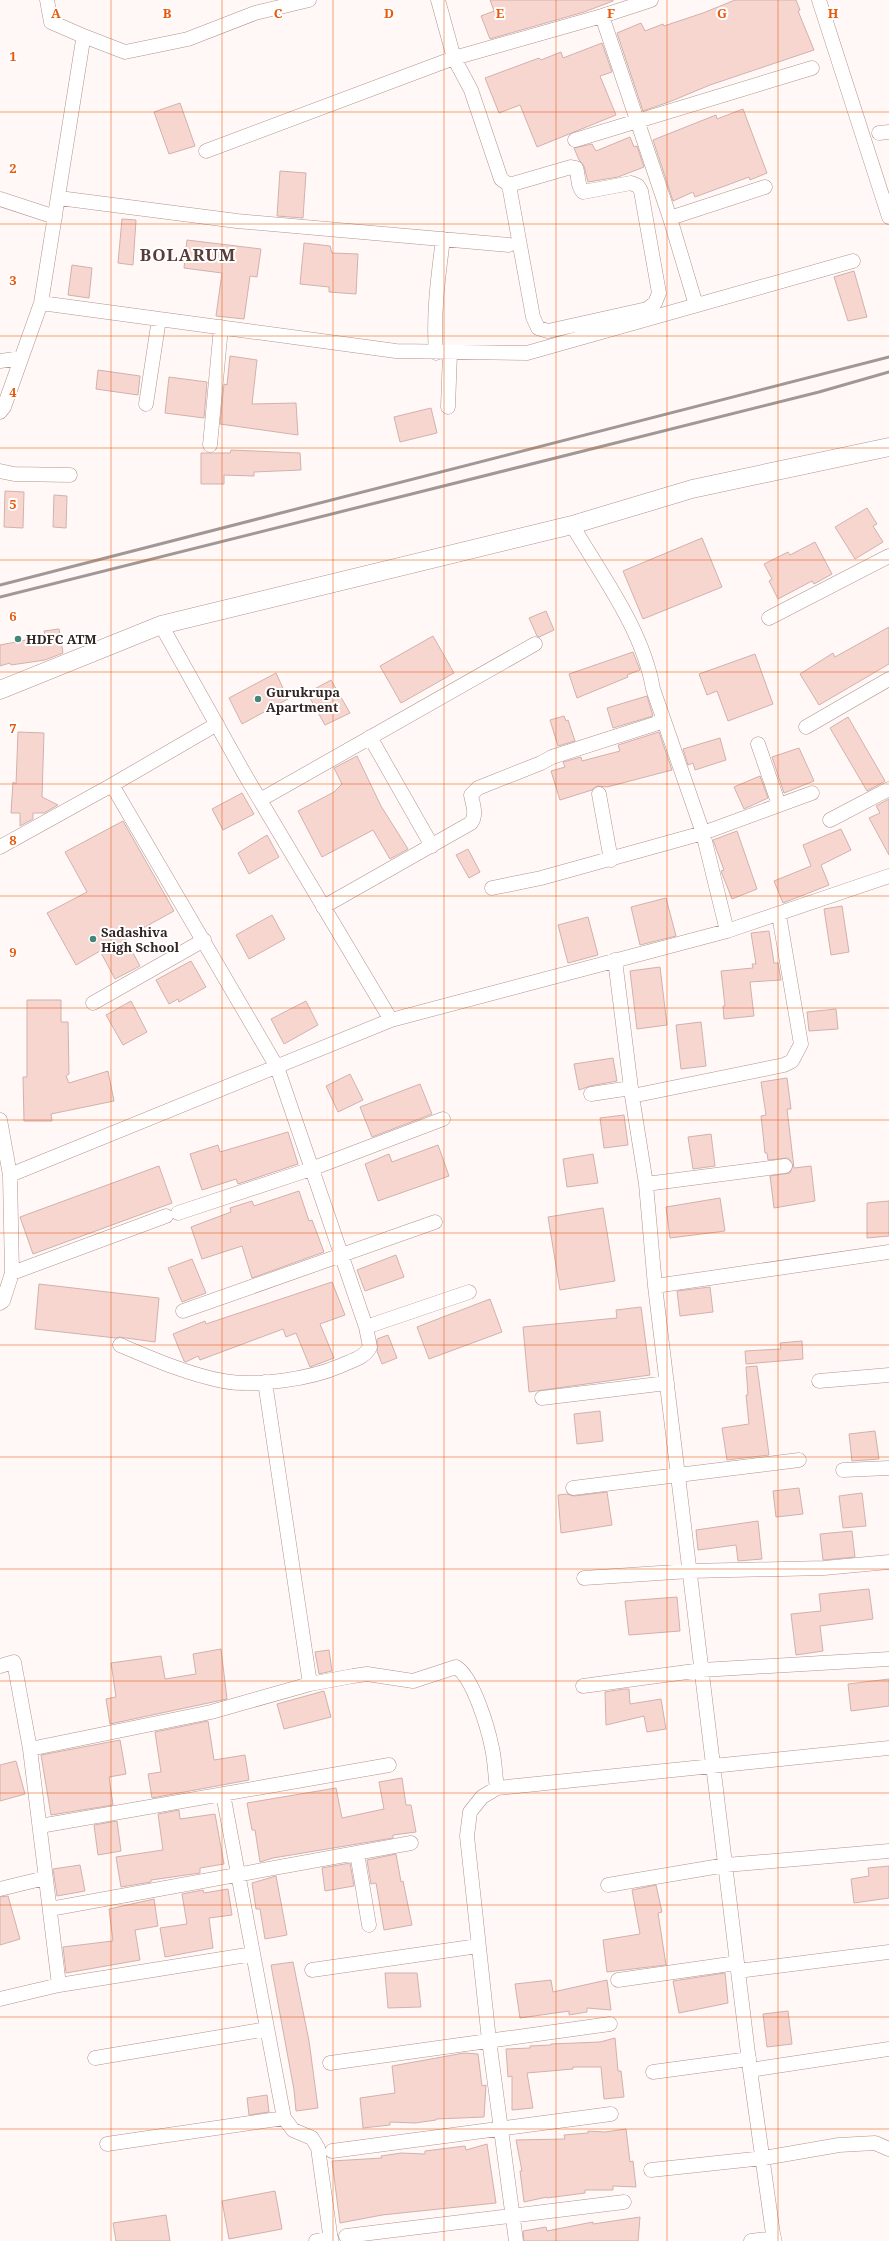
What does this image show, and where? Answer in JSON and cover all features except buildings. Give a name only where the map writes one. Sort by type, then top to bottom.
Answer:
[{"type":"street","points":[[47,0],[51,22],[125,52],[188,39],[279,4],[309,0]]},
{"type":"street","points":[[438,0],[454,58],[471,90],[501,179],[509,185],[533,317],[538,328],[548,331],[646,309],[655,303],[659,293],[641,192],[638,186],[631,183],[583,192],[581,190],[578,172],[576,168],[571,167],[509,185]]},
{"type":"street","points":[[206,151],[454,58],[602,16],[651,0]]},
{"type":"street","points":[[819,0],[889,217]]},
{"type":"street","points":[[602,16],[670,218],[696,305]]},
{"type":"street","points":[[0,412],[4,407],[42,302],[83,40],[81,35]]},
{"type":"street","points":[[575,140],[812,68]]},
{"type":"street","points":[[670,218],[765,187]]},
{"type":"street","points":[[59,198],[237,221],[509,245]]},
{"type":"street","points":[[0,200],[55,217]]},
{"type":"street","points":[[443,239],[435,297],[434,325],[443,353],[448,407]]},
{"type":"street","points":[[42,302],[396,351],[443,353],[528,352],[853,261]]},
{"type":"street","points":[[146,404],[159,319]]},
{"type":"street","points":[[210,445],[221,327]]},
{"type":"street","points":[[0,361],[22,358]]},
{"type":"street","points":[[0,690],[161,625],[572,525],[692,489],[889,447]]},
{"type":"street","points":[[0,470],[14,474],[70,475]]},
{"type":"street","points":[[572,525],[640,645],[650,668],[653,689],[703,833],[727,931]]},
{"type":"street","points":[[769,618],[889,556]]},
{"type":"street","points":[[161,625],[260,800],[391,1020]]},
{"type":"street","points":[[260,800],[535,644]]},
{"type":"street","points":[[806,727],[889,679]]},
{"type":"street","points":[[323,907],[471,823],[474,819],[474,811],[471,795],[478,788],[541,763],[552,757],[664,720]]},
{"type":"street","points":[[0,847],[112,785],[217,724]]},
{"type":"street","points":[[370,737],[432,846]]},
{"type":"street","points":[[758,744],[778,805]]},
{"type":"street","points":[[112,785],[277,1067],[366,1327],[370,1347],[363,1356],[326,1372],[296,1379],[265,1382],[224,1381],[175,1368],[120,1345]]},
{"type":"street","points":[[830,820],[889,789]]},
{"type":"street","points":[[492,888],[541,878],[611,860],[703,833],[812,793]]},
{"type":"street","points":[[599,794],[611,860]]},
{"type":"street","points":[[10,1175],[391,1020],[727,931],[779,915],[889,876]]},
{"type":"street","points":[[591,1094],[632,1092],[784,1065],[792,1061],[801,1044],[779,915]]},
{"type":"street","points":[[93,1003],[204,940]]},
{"type":"street","points":[[615,960],[632,1092],[646,1184],[655,1286],[713,1766],[750,2065],[774,2239],[751,2241]]},
{"type":"street","points":[[12,1273],[172,1214],[311,1170],[443,1119]]},
{"type":"street","points":[[0,1120],[10,1175],[12,1273],[3,1301],[0,1303]]},
{"type":"street","points":[[646,1184],[785,1166]]},
{"type":"street","points":[[183,1311],[435,1222]]},
{"type":"street","points":[[655,1286],[889,1252]]},
{"type":"street","points":[[366,1327],[469,1292]]},
{"type":"street","points":[[819,1381],[889,1375]]},
{"type":"street","points":[[265,1382],[310,1684]]},
{"type":"street","points":[[542,1398],[667,1383]]},
{"type":"street","points":[[573,1488],[799,1460]]},
{"type":"street","points":[[843,1470],[889,1468]]},
{"type":"street","points":[[584,1578],[690,1571],[824,1568],[889,1562]]},
{"type":"street","points":[[583,1686],[702,1670],[889,1659]]},
{"type":"street","points":[[0,1666],[14,1662],[30,1749],[59,1985]]},
{"type":"street","points":[[30,1749],[211,1712],[310,1684],[367,1674],[413,1681],[456,1667],[463,1671],[473,1691],[492,1748],[497,1788]]},
{"type":"street","points":[[516,2241],[500,2128],[478,1946],[467,1836],[470,1812],[482,1797],[497,1788],[889,1748]]},
{"type":"street","points":[[40,1826],[389,1765]]},
{"type":"street","points":[[223,1794],[284,2118],[293,2130],[312,2138],[318,2148],[331,2240],[316,2241]]},
{"type":"street","points":[[50,1909],[411,1843]]},
{"type":"street","points":[[608,1885],[726,1865],[889,1851]]},
{"type":"street","points":[[357,1853],[369,1925]]},
{"type":"street","points":[[0,1889],[46,1878]]},
{"type":"street","points":[[312,1970],[478,1946]]},
{"type":"street","points":[[618,1980],[889,1952]]},
{"type":"street","points":[[0,1999],[59,1985],[253,1954]]},
{"type":"street","points":[[330,2063],[610,2024]]},
{"type":"street","points":[[95,2058],[267,2029]]},
{"type":"street","points":[[653,2072],[750,2065],[771,2068],[889,2049]]},
{"type":"street","points":[[332,2151],[611,2114]]},
{"type":"street","points":[[108,2144],[284,2118]]},
{"type":"street","points":[[652,2170],[764,2158],[839,2145],[875,2143],[889,2149]]},
{"type":"street","points":[[346,2236],[512,2214],[624,2202]]},
{"type":"railway","points":[[0,585],[889,357]]},
{"type":"railway","points":[[0,597],[819,392],[889,372]]},
{"type":"place","name":"HDFC ATM","points":[[18,639]]},
{"type":"place","name":"Gurukrupa Apartment","points":[[258,699]]},
{"type":"place","name":"Sadashiva High School","points":[[93,939]]},
{"type":"district","name":"BOLARUM","points":[[188,254]]}]
